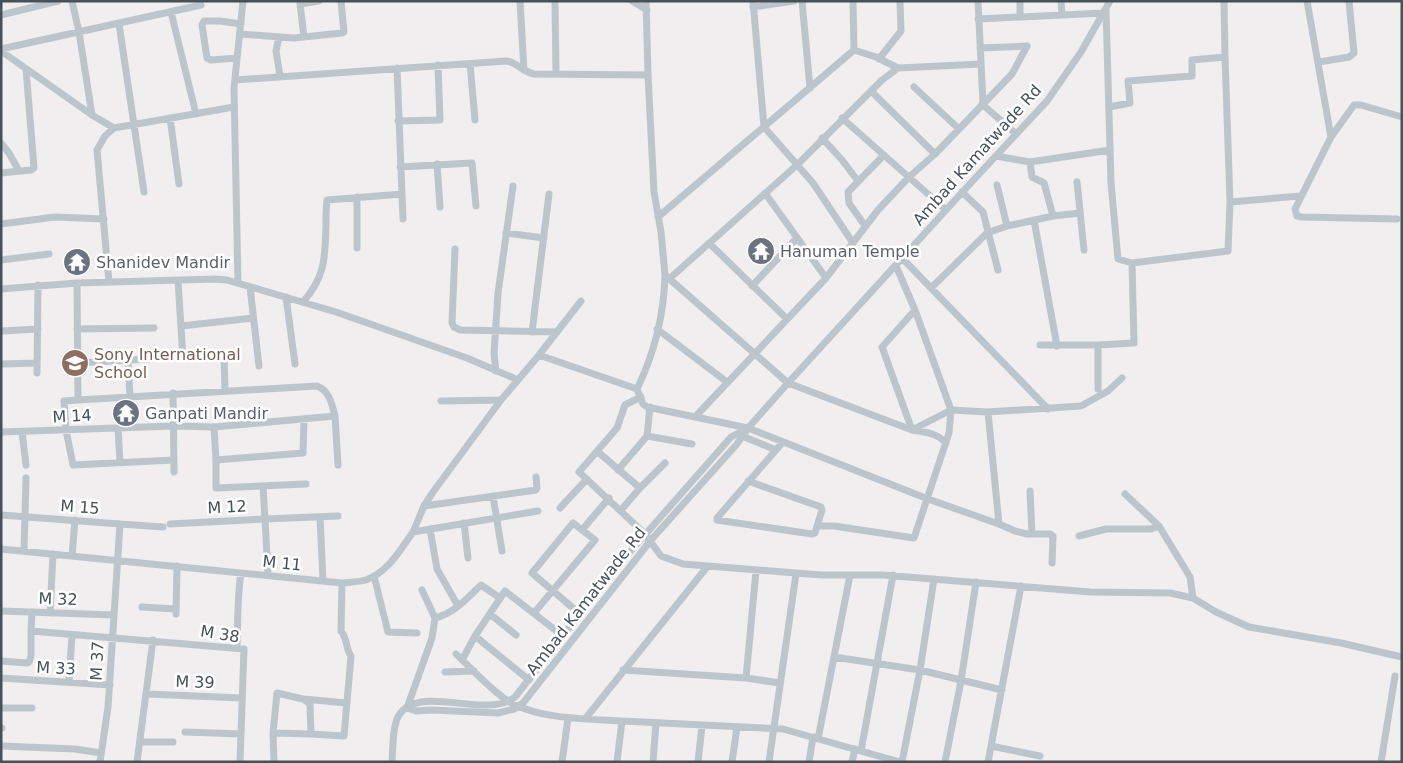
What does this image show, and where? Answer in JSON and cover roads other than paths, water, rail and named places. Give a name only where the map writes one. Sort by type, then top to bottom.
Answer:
[{"type":"street","points":[[1,15],[36,4],[58,1]]},
{"type":"street","points":[[72,1],[79,32],[92,115]]},
{"type":"street","points":[[238,284],[234,107],[243,1]]},
{"type":"street","points":[[304,37],[300,4],[319,1]]},
{"type":"street","points":[[240,34],[304,37],[344,33],[341,1]]},
{"type":"street","points":[[520,1],[524,70]]},
{"type":"street","points":[[555,1],[556,74]]},
{"type":"street","points":[[632,1],[647,10]]},
{"type":"street","points":[[637,389],[648,363],[663,304],[667,277],[662,232],[654,192],[646,1]]},
{"type":"street","points":[[794,1],[753,4],[764,127],[813,183],[852,243]]},
{"type":"street","points":[[802,1],[810,88]]},
{"type":"street","points":[[658,218],[854,50],[854,1]]},
{"type":"street","points":[[879,59],[901,32],[900,1]]},
{"type":"street","points":[[978,1],[982,103],[1016,134]]},
{"type":"street","points":[[1020,1],[1020,17]]},
{"type":"street","points":[[1061,1],[1062,15]]},
{"type":"street","points":[[978,19],[1062,15],[1107,7],[1111,183],[1118,259],[1132,262],[1228,251],[1230,202],[1224,1]]},
{"type":"street","points":[[1307,1],[1331,137]]},
{"type":"street","points":[[1319,62],[1349,57],[1354,53],[1349,1]]},
{"type":"street","points":[[1,50],[201,5]]},
{"type":"street","name":"Ambad Kamatwade Rd","points":[[519,706],[527,699],[651,540],[748,428],[1047,101],[1081,52],[1107,7]]},
{"type":"street","points":[[171,12],[196,114]]},
{"type":"street","points":[[237,58],[211,60],[207,58],[202,25],[204,22],[217,21],[241,24]]},
{"type":"street","points":[[119,24],[144,192]]},
{"type":"street","points":[[279,37],[276,51],[280,76]]},
{"type":"street","points":[[695,417],[826,278],[865,226],[909,177],[935,154],[982,103],[1012,74],[1027,46],[980,48]]},
{"type":"street","points":[[1,50],[92,115],[114,128]]},
{"type":"street","points":[[854,50],[898,68],[981,64]]},
{"type":"street","points":[[1109,107],[1130,103],[1128,81],[1192,76],[1192,60],[1225,57]]},
{"type":"street","points":[[235,80],[438,65],[512,62],[534,74],[648,75]]},
{"type":"street","points":[[470,64],[475,120]]},
{"type":"street","points":[[398,121],[440,120],[438,65]]},
{"type":"street","points":[[397,68],[403,219]]},
{"type":"street","points":[[667,277],[709,244],[797,164],[870,91],[898,68]]},
{"type":"street","points":[[1,173],[31,170],[34,166],[26,69]]},
{"type":"street","points":[[914,86],[959,129]]},
{"type":"street","points":[[870,91],[935,154]]},
{"type":"street","points":[[1397,220],[1302,217],[1297,216],[1294,209],[1331,137],[1354,105],[1402,117]]},
{"type":"street","points":[[109,282],[97,150],[105,136],[114,128],[234,107]]},
{"type":"street","points":[[170,118],[179,184]]},
{"type":"street","points":[[842,118],[946,210]]},
{"type":"street","points":[[822,138],[858,181]]},
{"type":"street","points":[[1,143],[19,171]]},
{"type":"street","points":[[996,156],[1030,162],[1110,150]]},
{"type":"street","points":[[865,226],[848,198],[848,192],[884,155]]},
{"type":"street","points":[[1030,162],[1032,177],[1044,184],[1052,216]]},
{"type":"street","points":[[400,167],[472,163],[476,206]]},
{"type":"street","points":[[437,164],[440,207]]},
{"type":"street","points":[[1077,182],[1084,250]]},
{"type":"street","points":[[997,185],[1007,226]]},
{"type":"street","points":[[496,371],[494,358],[495,331],[500,271],[513,186]]},
{"type":"street","points":[[962,192],[983,212],[998,270]]},
{"type":"street","points":[[765,193],[826,278]]},
{"type":"street","points":[[303,302],[319,278],[325,259],[328,200],[402,194]]},
{"type":"street","points":[[532,332],[549,194]]},
{"type":"street","points":[[1230,202],[1300,196]]},
{"type":"street","points":[[356,248],[357,197]]},
{"type":"street","points":[[932,288],[987,233],[1007,226],[1052,216],[1080,213]]},
{"type":"street","points":[[1,224],[55,217],[104,219]]},
{"type":"street","points":[[1034,220],[1057,346]]},
{"type":"street","points":[[506,233],[544,238]]},
{"type":"street","points":[[752,286],[797,238]]},
{"type":"street","points":[[709,244],[787,319]]},
{"type":"street","points":[[455,249],[453,326],[460,330],[557,332]]},
{"type":"street","points":[[1,260],[49,254]]},
{"type":"street","points":[[902,258],[1048,409]]},
{"type":"street","points":[[1040,345],[1134,343],[1132,262]]},
{"type":"street","points":[[817,526],[834,526],[914,538],[951,427],[951,410],[915,310],[896,266]]},
{"type":"street","points":[[667,277],[788,383],[912,430],[936,435],[946,443]]},
{"type":"street","points":[[1,289],[77,283],[215,279],[303,302],[457,355],[518,380]]},
{"type":"street","points":[[178,281],[183,358]]},
{"type":"street","points":[[77,283],[78,400]]},
{"type":"street","points":[[37,374],[38,285]]},
{"type":"street","points":[[250,287],[258,366]]},
{"type":"street","points":[[286,297],[295,364]]},
{"type":"street","name":"M 11","points":[[1,549],[342,583],[366,580],[382,571],[394,559],[413,532],[424,506],[433,492],[502,400],[581,301]]},
{"type":"street","points":[[912,430],[882,347],[915,310]]},
{"type":"street","points":[[181,326],[253,318]]},
{"type":"street","points":[[2,331],[38,328]]},
{"type":"street","points":[[77,329],[154,328]]},
{"type":"street","points":[[657,328],[727,382]]},
{"type":"street","points":[[1098,345],[1098,389]]},
{"type":"street","points":[[224,354],[225,391]]},
{"type":"street","points":[[78,363],[235,354]]},
{"type":"street","points":[[539,355],[637,389],[643,404],[650,408],[748,428],[1015,531],[1032,534],[1052,534],[1052,563]]},
{"type":"street","points":[[128,361],[130,396]]},
{"type":"street","points":[[1,364],[37,362]]},
{"type":"street","points":[[912,430],[951,410],[988,412],[1081,406],[1108,391],[1122,378]]},
{"type":"street","points":[[174,460],[73,465],[66,430],[64,401],[172,393],[317,386],[329,396],[334,416],[338,465]]},
{"type":"street","points":[[172,393],[174,472]]},
{"type":"street","points":[[641,397],[626,405],[617,428],[579,472],[622,510],[651,540],[661,556],[683,564],[796,574],[893,575],[1090,592],[1170,593],[1193,598],[1216,612],[1249,627],[1341,643],[1402,657]]},
{"type":"street","points":[[440,400],[502,400]]},
{"type":"street","points":[[618,470],[647,436],[650,408]]},
{"type":"street","points":[[988,412],[998,524]]},
{"type":"street","name":"M 14","points":[[1,432],[174,426],[214,427],[334,416]]},
{"type":"street","points":[[216,458],[216,460],[303,453],[304,420]]},
{"type":"street","points":[[214,427],[216,488],[306,484]]},
{"type":"street","points":[[118,428],[120,462]]},
{"type":"street","name":"Ambad Kamatwade Rd","points":[[510,702],[645,534],[731,437],[748,428]]},
{"type":"street","points":[[22,432],[26,465]]},
{"type":"street","points":[[647,436],[692,444]]},
{"type":"street","points":[[742,436],[776,450]]},
{"type":"street","points":[[748,481],[821,507],[822,510],[815,533],[717,520],[717,518],[748,481],[776,450],[782,442]]},
{"type":"street","points":[[598,452],[640,488]]},
{"type":"street","points":[[622,510],[640,488],[666,463]]},
{"type":"street","points":[[424,506],[537,489],[536,477]]},
{"type":"street","points":[[24,551],[26,478]]},
{"type":"street","points":[[560,508],[587,479]]},
{"type":"street","points":[[263,486],[265,519],[338,516]]},
{"type":"street","points":[[1030,491],[1032,534]]},
{"type":"street","points":[[1125,494],[1159,526],[1190,576],[1193,598]]},
{"type":"street","points":[[493,496],[502,551]]},
{"type":"street","points":[[582,530],[608,498]]},
{"type":"street","points":[[413,532],[538,511]]},
{"type":"street","name":"M 15","points":[[1,515],[120,524],[117,560]]},
{"type":"street","points":[[320,517],[323,581]]},
{"type":"street","name":"M 12","points":[[120,524],[166,525],[265,519],[268,576]]},
{"type":"street","points":[[72,556],[75,520]]},
{"type":"street","points":[[534,613],[552,590],[595,540],[572,523],[532,573],[552,590],[580,614]]},
{"type":"street","points":[[464,524],[468,558]]},
{"type":"street","points":[[1079,536],[1106,529],[1151,529],[1159,526]]},
{"type":"street","points":[[430,529],[437,570],[458,606]]},
{"type":"street","points":[[50,613],[53,554]]},
{"type":"street","name":"M 37","points":[[100,762],[110,685],[117,560]]},
{"type":"street","points":[[142,606],[176,611],[177,566]]},
{"type":"street","points":[[585,719],[622,670],[707,567]]},
{"type":"street","points":[[746,678],[756,571]]},
{"type":"street","points":[[236,648],[238,593],[241,573]]},
{"type":"street","points":[[769,762],[796,574]]},
{"type":"street","points":[[808,762],[834,657],[850,575]]},
{"type":"street","points":[[852,762],[858,750],[893,575]]},
{"type":"street","points":[[374,576],[388,632],[417,634]]},
{"type":"street","points":[[563,636],[505,591],[459,657],[510,702],[545,714],[568,718],[783,729],[901,762],[920,670],[934,579]]},
{"type":"street","points":[[945,762],[961,681],[976,582]]},
{"type":"street","points":[[273,732],[344,736],[351,656],[348,652],[346,636],[342,631],[342,583]]},
{"type":"street","points":[[435,618],[445,615],[458,606],[481,584],[500,598]]},
{"type":"street","points":[[988,762],[1021,586]]},
{"type":"street","points":[[407,708],[432,638],[435,618],[422,590]]},
{"type":"street","name":"M 32","points":[[1,611],[114,615]]},
{"type":"street","points":[[1,661],[29,662],[31,656],[32,612]]},
{"type":"street","points":[[490,614],[516,635]]},
{"type":"street","name":"M 38","points":[[31,632],[153,640],[244,649],[240,762]]},
{"type":"street","points":[[69,682],[72,635]]},
{"type":"street","points":[[475,636],[529,680]]},
{"type":"street","points":[[137,762],[153,640]]},
{"type":"street","points":[[834,657],[920,670],[1002,690]]},
{"type":"street","points":[[622,670],[746,678],[780,683]]},
{"type":"street","points":[[445,672],[474,671]]},
{"type":"street","points":[[1381,762],[1395,676]]},
{"type":"street","name":"M 33","points":[[1,678],[110,685]]},
{"type":"street","points":[[274,762],[273,732],[277,693],[303,699],[346,703]]},
{"type":"street","name":"M 39","points":[[147,694],[242,698]]},
{"type":"street","points":[[303,699],[310,704],[311,734]]},
{"type":"street","points":[[392,762],[395,725],[399,716],[415,702],[428,701],[507,711],[519,706]]},
{"type":"street","points":[[492,709],[510,702]]},
{"type":"street","points":[[1,708],[32,708]]},
{"type":"street","points":[[562,762],[568,718]]},
{"type":"street","points":[[617,762],[622,721]]},
{"type":"street","points":[[653,762],[656,723]]},
{"type":"street","points":[[698,762],[702,726]]},
{"type":"street","points":[[732,762],[737,727]]},
{"type":"street","points":[[185,732],[241,734]]},
{"type":"street","points":[[140,742],[172,742]]},
{"type":"street","points":[[1,746],[75,749],[102,753]]},
{"type":"street","points":[[991,746],[1040,756]]},
{"type":"place","name":"Hanuman Temple","points":[[761,251]]},
{"type":"place","name":"Shanidev Mandir","points":[[77,262]]},
{"type":"place","name":"Sony International School","points":[[75,363]]},
{"type":"place","name":"Ganpati Mandir","points":[[126,413]]}]
